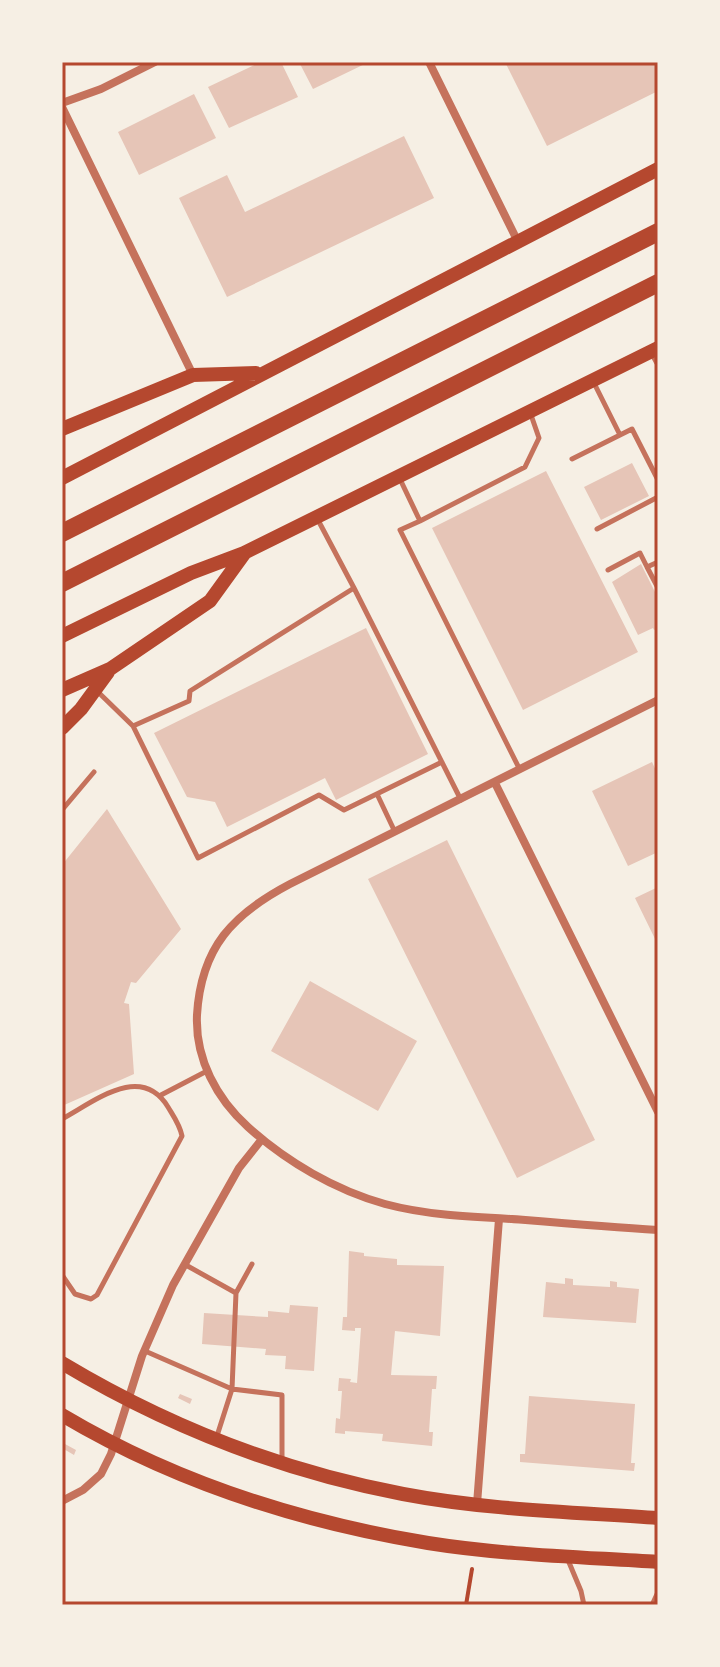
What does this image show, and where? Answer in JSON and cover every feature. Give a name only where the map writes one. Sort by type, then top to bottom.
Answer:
[{"type":"highway","points":[[62,533],[658,232]]},
{"type":"highway","points":[[62,583],[658,283]]},
{"type":"main road","points":[[62,478],[658,169]]},
{"type":"main road","points":[[62,636],[191,573],[244,553],[656,353]]},
{"type":"main road","points":[[62,429],[193,375],[261,373]]},
{"type":"main road","points":[[62,690],[110,669],[210,601],[244,553]]},
{"type":"main road","points":[[62,728],[81,709],[110,669]]},
{"type":"main road","points":[[62,1363],[127,1400],[216,1440],[281,1464],[401,1494],[477,1504],[658,1518]]},
{"type":"main road","points":[[62,1415],[115,1443],[238,1496],[339,1525],[429,1543],[658,1562]]},
{"type":"street","points":[[155,62],[62,105],[193,375]]},
{"type":"street","points":[[429,62],[518,242]]},
{"type":"street","points":[[658,700],[264,898],[228,927],[215,947],[200,992],[197,1017],[198,1040],[207,1071],[222,1098],[262,1139],[321,1178],[363,1197],[412,1209],[499,1219],[658,1230]]},
{"type":"street","points":[[495,783],[658,1112]]},
{"type":"street","points":[[62,1501],[98,1478],[115,1443],[145,1351],[184,1264],[239,1168],[262,1139]]},
{"type":"street","points":[[477,1504],[499,1219]]},
{"type":"lane","points":[[593,381],[620,435]]},
{"type":"lane","points":[[520,770],[400,530],[525,467],[539,438],[530,412]]},
{"type":"lane","points":[[572,459],[632,429],[658,480]]},
{"type":"lane","points":[[398,476],[420,521]]},
{"type":"lane","points":[[597,529],[658,497]]},
{"type":"lane","points":[[316,518],[461,800]]},
{"type":"lane","points":[[608,570],[640,553],[658,588]]},
{"type":"lane","points":[[647,567],[658,562]]},
{"type":"lane","points":[[133,726],[189,701],[190,691],[354,588]]},
{"type":"lane","points":[[95,689],[133,726],[198,858],[319,795],[344,810],[442,762]]},
{"type":"lane","points":[[62,810],[94,772]]},
{"type":"lane","points":[[377,794],[395,832]]},
{"type":"lane","points":[[161,1095],[207,1071]]},
{"type":"lane","points":[[62,1119],[122,1088],[140,1085],[161,1095],[182,1136],[97,1295],[91,1299],[75,1294],[62,1275]]},
{"type":"lane","points":[[184,1264],[236,1293]]},
{"type":"lane","points":[[216,1440],[232,1389],[236,1293],[252,1264]]},
{"type":"lane","points":[[145,1351],[232,1389],[282,1395],[284,1443],[281,1464]]},
{"type":"lane","points":[[566,1556],[584,1605]]},
{"type":"lane","points":[[652,1605],[658,1592]]},
{"type":"path","points":[[466,1605],[472,1569]]},
{"type":"building","points":[[261,62],[281,62],[298,97],[229,128],[208,87]]},
{"type":"building","points":[[299,62],[369,62],[313,89]]},
{"type":"building","points":[[505,62],[658,62],[658,91],[547,146]]},
{"type":"building","points":[[194,94],[216,138],[139,175],[118,132]]},
{"type":"building","points":[[404,136],[434,198],[227,297],[179,198],[227,175],[245,212]]},
{"type":"building","points":[[632,463],[649,496],[601,520],[584,487]]},
{"type":"building","points":[[546,471],[638,652],[523,710],[432,528]]},
{"type":"building","points":[[641,564],[658,598],[658,628],[638,635],[612,582]]},
{"type":"building","points":[[366,628],[428,754],[336,800],[325,778],[227,827],[215,802],[187,797],[154,733]]},
{"type":"building","points":[[652,762],[658,775],[658,852],[628,866],[592,791]]},
{"type":"building","points":[[107,809],[181,929],[136,983],[131,982],[124,1003],[129,1004],[134,1074],[62,1106],[62,865]]},
{"type":"building","points":[[447,840],[595,1140],[517,1178],[368,879]]},
{"type":"building","points":[[658,887],[658,945],[635,898]]},
{"type":"building","points":[[310,981],[417,1041],[378,1111],[271,1051]]},
{"type":"building","points":[[349,1251],[364,1253],[364,1256],[397,1259],[397,1265],[444,1266],[440,1336],[395,1331],[391,1375],[437,1376],[436,1389],[432,1389],[429,1432],[433,1432],[432,1446],[382,1441],[383,1434],[335,1433],[336,1418],[340,1419],[342,1391],[338,1391],[339,1378],[357,1383],[361,1328],[342,1330],[343,1317],[347,1317]]},
{"type":"building","points":[[565,1278],[573,1279],[573,1285],[610,1287],[610,1281],[617,1282],[617,1287],[639,1289],[636,1323],[543,1317],[546,1282],[565,1284]]},
{"type":"building","points":[[290,1305],[318,1307],[314,1371],[285,1369],[286,1356],[265,1355],[266,1349],[202,1344],[204,1313],[268,1317],[268,1311],[289,1313]]},
{"type":"building","points":[[180,1394],[192,1399],[190,1404],[178,1398]]},
{"type":"building","points":[[529,1396],[635,1404],[631,1463],[635,1463],[634,1471],[520,1462],[520,1454],[525,1454]]},
{"type":"building","points":[[65,1444],[76,1450],[74,1455],[62,1448]]}]
